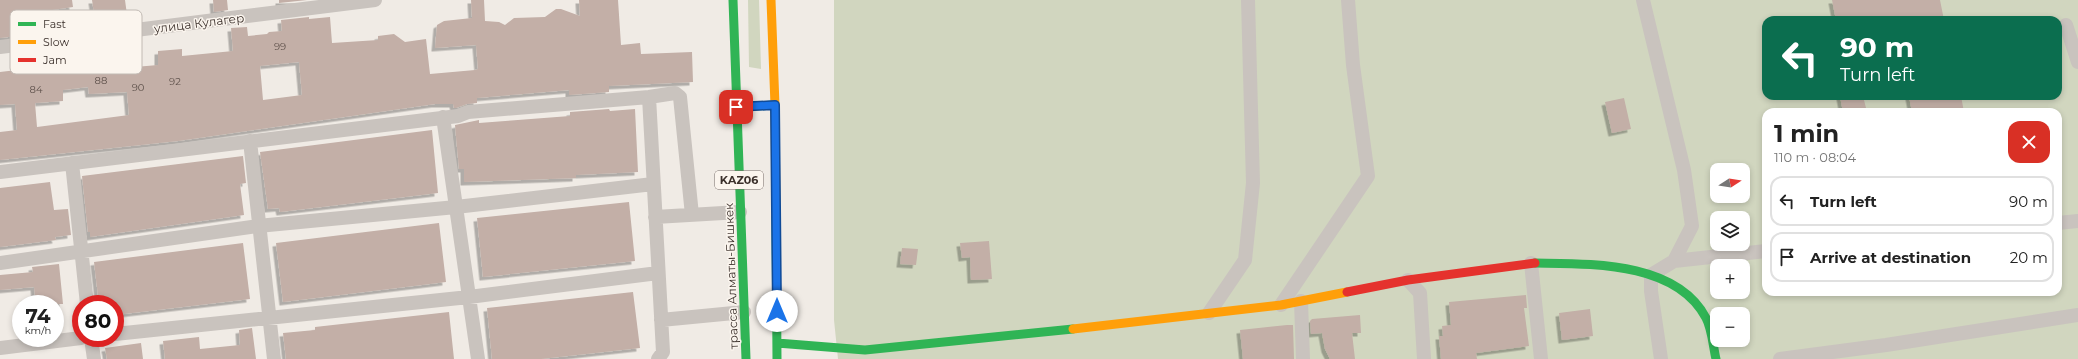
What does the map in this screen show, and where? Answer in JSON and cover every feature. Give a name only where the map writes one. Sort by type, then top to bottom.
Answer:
[{"type":"main road","name":"трасса Алматы-Бишкек","points":[[733,0],[746,359]]},
{"type":"main road","name":"KАZ06","points":[[771,0],[775,105],[777,359]]},
{"type":"main road","points":[[736,107],[775,105]]},
{"type":"main road","points":[[777,343],[865,350],[1209,314],[1281,305],[1408,280],[1531,264],[1595,264],[1651,275],[1675,285],[1701,309],[1707,319],[1716,359]]},
{"type":"street","name":"улица Кулагер","points":[[142,29],[375,0]]},
{"type":"street","points":[[1209,314],[1245,260],[1253,183],[1248,0]]},
{"type":"street","points":[[1281,305],[1368,176],[1353,65],[1348,0]]},
{"type":"street","points":[[1644,0],[1684,170],[1692,226],[1674,261]]},
{"type":"street","points":[[2066,25],[2078,62]]},
{"type":"street","name":"улица Кулагер","points":[[0,47],[10,46]]},
{"type":"street","points":[[0,172],[443,118],[458,116],[468,112],[649,97],[675,92],[680,97],[692,214]]},
{"type":"street","points":[[649,97],[660,320],[663,352],[658,359]]},
{"type":"street","points":[[443,118],[478,359]]},
{"type":"street","points":[[250,141],[258,226],[274,359]]},
{"type":"street","points":[[72,163],[85,295]]},
{"type":"street","points":[[0,263],[258,226],[456,207],[653,184]]},
{"type":"street","points":[[655,217],[740,212]]},
{"type":"street","points":[[2062,223],[2078,221]]},
{"type":"street","points":[[1661,359],[1651,291],[1651,275],[1674,261],[1762,251]]},
{"type":"street","points":[[1531,264],[1541,359]]},
{"type":"street","points":[[124,333],[469,297],[658,273]]},
{"type":"street","points":[[1408,280],[1420,293],[1424,359]]},
{"type":"street","points":[[1302,301],[1303,359]]},
{"type":"street","points":[[660,320],[744,312]]},
{"type":"street","points":[[1780,359],[1886,345],[2078,315]]},
{"type":"street","points":[[0,348],[72,339]]},
{"type":"street","points":[[92,347],[94,359]]},
{"type":"green space","points":[[748,0],[759,0],[761,69],[749,67]]},
{"type":"green space","points":[[834,0],[2078,0],[2078,359],[838,359],[834,320]]},
{"type":"building","points":[[0,0],[72,0],[73,7],[52,10],[10,10],[10,37],[0,38]]},
{"type":"building","points":[[92,0],[125,0],[126,10],[94,10]]},
{"type":"building","points":[[213,0],[227,0],[228,10],[214,12]]},
{"type":"building","points":[[279,0],[307,0],[279,3]]},
{"type":"building","points":[[471,0],[484,0],[485,21],[499,22],[505,25],[514,18],[545,17],[556,9],[561,9],[580,16],[579,0],[618,0],[621,45],[640,43],[641,54],[692,52],[693,82],[609,86],[609,92],[569,95],[569,90],[477,98],[477,103],[467,104],[456,108],[454,108],[453,104],[435,104],[178,141],[0,160],[0,132],[17,130],[15,104],[0,105],[0,72],[10,71],[10,74],[142,74],[142,66],[158,65],[158,51],[182,49],[182,56],[233,51],[231,28],[247,27],[248,36],[267,34],[269,32],[282,31],[281,20],[309,17],[309,19],[330,17],[332,43],[378,40],[378,36],[394,34],[405,42],[426,39],[430,74],[478,69],[476,45],[435,48],[437,25],[444,21],[472,18]],"holes":[[[299,62],[302,95],[263,100],[260,66]],[[88,87],[89,94],[127,92],[129,115],[37,127],[35,103],[63,101],[63,90]]]},
{"type":"building","points":[[1832,0],[1940,0],[1943,16],[1835,16]]},
{"type":"building","points":[[1624,98],[1631,129],[1612,133],[1605,102]]},
{"type":"building","points":[[1841,100],[1864,100],[1866,108],[1842,108]]},
{"type":"building","points":[[1910,100],[1962,100],[1963,108],[1911,108]]},
{"type":"building","points":[[609,109],[610,111],[635,109],[638,172],[576,175],[576,178],[464,182],[464,169],[459,169],[455,125],[479,120],[479,123],[570,116],[570,112]]},
{"type":"building","points":[[432,130],[438,193],[280,212],[279,208],[268,209],[260,152]]},
{"type":"building","points":[[243,156],[246,183],[240,184],[244,215],[90,237],[90,232],[88,232],[82,176]]},
{"type":"building","points":[[50,182],[54,210],[68,209],[71,235],[55,237],[56,240],[0,247],[0,188]]},
{"type":"building","points":[[629,202],[635,261],[483,277],[477,218]]},
{"type":"building","points":[[439,223],[446,282],[283,302],[276,243]]},
{"type":"building","points":[[989,241],[992,279],[971,280],[970,257],[962,258],[960,243]]},
{"type":"building","points":[[243,243],[250,299],[124,314],[124,295],[98,295],[94,262]]},
{"type":"building","points":[[902,248],[918,249],[916,265],[900,264]]},
{"type":"building","points":[[59,264],[62,295],[35,295],[34,287],[0,290],[0,275],[33,272],[32,267]]},
{"type":"building","points":[[633,292],[640,348],[541,359],[492,359],[487,308]]},
{"type":"building","points":[[1526,295],[1527,308],[1524,308],[1529,346],[1476,353],[1477,359],[1441,359],[1439,336],[1443,336],[1442,326],[1451,325],[1449,302]]},
{"type":"building","points":[[1590,309],[1593,336],[1562,340],[1559,313]]},
{"type":"building","points":[[449,312],[454,359],[286,359],[283,333],[315,330],[315,327]]},
{"type":"building","points":[[1360,315],[1361,333],[1352,333],[1355,359],[1330,359],[1325,349],[1322,333],[1311,334],[1310,321],[1312,319]]},
{"type":"building","points":[[1293,325],[1294,359],[1243,359],[1240,330]]},
{"type":"building","points":[[252,328],[256,359],[165,359],[163,341],[199,337],[200,349],[240,345],[239,330]]},
{"type":"building","points":[[141,343],[143,359],[107,359],[105,348],[124,347],[124,345]]},
{"type":"traffic: fast","points":[[733,0],[746,359]]},
{"type":"traffic: fast","points":[[736,107],[775,105]]},
{"type":"traffic: fast","points":[[776,217],[777,359]]},
{"type":"traffic: fast","points":[[1535,263],[1581,264],[1630,270],[1653,276],[1674,286],[1692,299],[1706,318],[1711,332],[1716,359]]},
{"type":"traffic: fast","points":[[777,343],[865,350],[1073,329]]},
{"type":"traffic: slow","points":[[771,0],[775,105],[776,217]]},
{"type":"traffic: slow","points":[[1073,329],[1281,305],[1347,292]]},
{"type":"traffic: jam","points":[[1347,292],[1408,280],[1535,263]]},
{"type":"route","points":[[736,107],[775,105],[777,311]]}]
